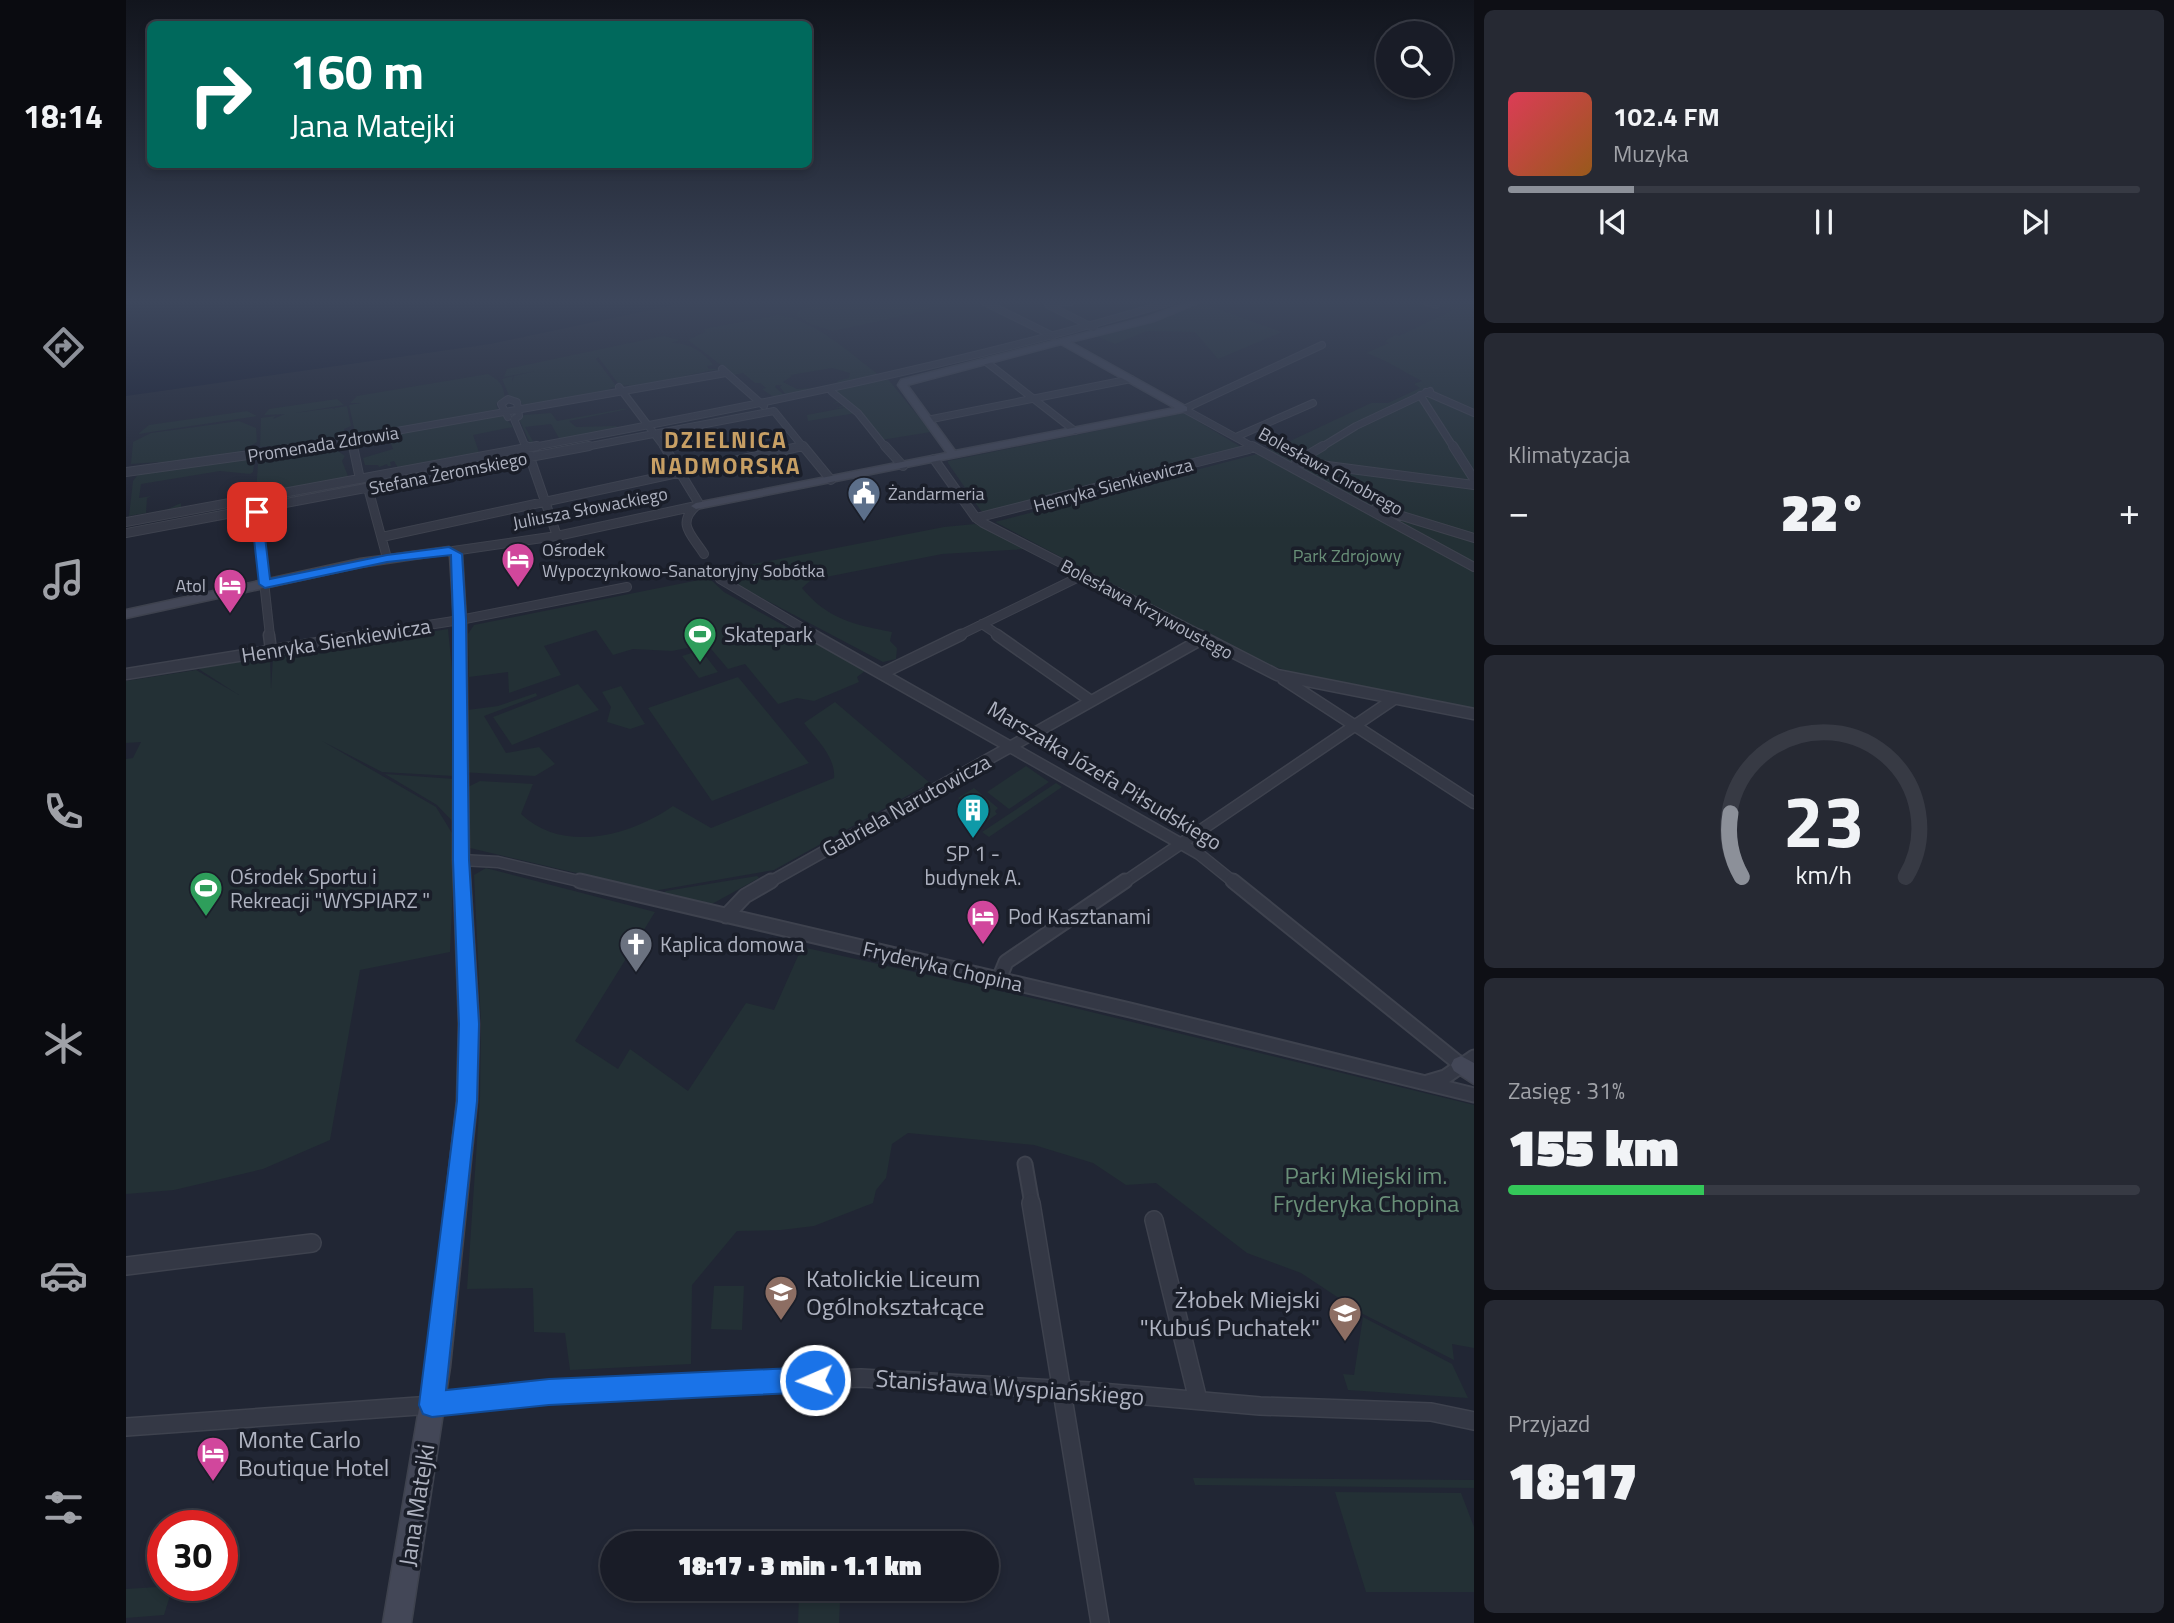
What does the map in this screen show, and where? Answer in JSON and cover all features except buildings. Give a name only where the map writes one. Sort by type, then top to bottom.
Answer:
[{"type":"street","name":"Promenada Zdrowia","points":[[127,471],[506,413],[681,378]]},
{"type":"street","name":"Promenada Zdrowia","points":[[732,378],[765,407]]},
{"type":"street","points":[[126,522],[650,425],[765,407],[883,378]]},
{"type":"street","points":[[921,378],[902,385],[953,455]]},
{"type":"street","points":[[1007,378],[1075,431]]},
{"type":"street","points":[[1184,409],[1251,378]]},
{"type":"street","points":[[927,420],[1131,379]]},
{"type":"street","name":"Bolesława Chrobrego","points":[[1131,379],[1474,568]]},
{"type":"street","points":[[621,389],[657,434],[698,502],[686,515],[685,522],[704,554]]},
{"type":"street","points":[[832,392],[860,415],[903,466]]},
{"type":"street","points":[[1474,413],[1425,393],[1356,426],[1294,463],[1474,485]]},
{"type":"street","points":[[1425,393],[1474,479]]},
{"type":"street","points":[[514,419],[519,416],[517,402],[508,399],[501,404],[508,417],[514,419],[527,448],[556,532]]},
{"type":"street","points":[[1236,437],[1313,403]]},
{"type":"street","points":[[765,407],[774,411],[831,480]]},
{"type":"street","name":"Stefana Żeromskiego","points":[[126,533],[657,434],[765,407]]},
{"type":"street","name":"Juliusza Słowackiego","points":[[128,614],[387,558],[453,551],[696,506],[1184,409]]},
{"type":"street","points":[[353,437],[360,479]]},
{"type":"street","points":[[382,537],[803,446]]},
{"type":"street","name":"Henryka Sienkiewicza","points":[[976,518],[1251,447]]},
{"type":"street","name":"Bolesława Krzywoustego","points":[[934,459],[976,518],[1202,639],[1277,675],[1474,714]]},
{"type":"street","points":[[368,488],[387,558]]},
{"type":"street","points":[[1367,506],[1474,538]]},
{"type":"street","points":[[256,509],[271,650]]},
{"type":"street","name":"Jana Matejki","points":[[397,1623],[432,1405],[467,1101],[469,1024],[461,860],[460,620],[456,554],[453,551]]},
{"type":"street","points":[[883,673],[1083,575]]},
{"type":"street","name":"Marszałka Józefa Piłsudskiego","points":[[720,579],[1182,842],[1468,1066]]},
{"type":"street","name":"Henryka Sienkiewicza","points":[[126,674],[460,620],[627,587]]},
{"type":"street","points":[[982,624],[1091,701]]},
{"type":"street","name":"Gabriela Narutowicza","points":[[726,916],[737,901],[745,896],[1202,639]]},
{"type":"street","points":[[1277,675],[1474,803]]},
{"type":"street","points":[[999,979],[1006,962],[1394,699]]},
{"type":"street","name":"Fryderyka Chopina","points":[[461,860],[498,862],[999,979],[1474,1095]]},
{"type":"street","points":[[1424,1083],[1441,1079],[1468,1066],[1468,1081],[1465,1087],[1455,1090]]},
{"type":"street","points":[[1025,1164],[1100,1623]]},
{"type":"street","points":[[1154,1220],[1198,1400]]},
{"type":"street","points":[[126,1266],[312,1243]]},
{"type":"street","name":"Stanisława Wyspiańskiego","points":[[126,1427],[432,1405],[549,1392],[861,1378],[1063,1390],[1260,1406],[1431,1412],[1474,1421]]},
{"type":"green space","points":[[466,378],[493,378],[502,386],[505,398],[496,404],[498,410],[362,434],[355,432],[349,405],[361,403],[350,403],[357,396]]},
{"type":"green space","points":[[513,378],[610,378],[617,387],[609,388],[615,390],[592,394],[612,392],[524,408],[537,403],[523,406],[520,400],[510,398],[502,379],[513,378],[512,382]]},
{"type":"green space","points":[[614,378],[682,378],[659,382],[688,379],[632,389],[627,388],[629,385],[620,386]]},
{"type":"green space","points":[[749,378],[789,378],[783,382],[797,389],[814,388],[786,395],[780,387],[782,385],[776,385],[784,395],[775,398],[762,389],[766,388],[760,383],[755,383]]},
{"type":"green space","points":[[865,378],[839,383],[837,381]]},
{"type":"green space","name":"Park Zdrojowy","points":[[1416,378],[1474,378],[1474,708],[1300,675],[1270,665],[995,522],[1269,451],[1371,403],[1388,403],[1420,388],[1414,384],[1422,381]]},
{"type":"green space","points":[[888,379],[931,432],[881,440],[856,413],[808,421],[807,415],[849,407],[835,408],[846,405],[844,402],[830,404],[842,401],[832,391]]},
{"type":"green space","points":[[337,399],[344,405],[295,413],[332,408],[336,410],[334,408],[347,406],[351,426],[344,429],[344,432],[352,430],[352,433],[307,444],[260,447],[261,418],[275,416],[273,419],[285,414],[264,415],[269,409]]},
{"type":"green space","points":[[628,409],[569,421],[576,427],[616,426],[619,429],[560,440],[551,424],[525,427],[535,445],[531,445],[519,419],[524,415],[551,413],[557,421]]},
{"type":"green space","points":[[247,411],[257,416],[138,434],[149,425]]},
{"type":"green space","points":[[1184,413],[1241,447],[987,513],[981,511],[948,463],[948,461]]},
{"type":"green space","points":[[502,414],[513,427],[473,435],[480,455],[457,456],[398,468],[394,461],[390,462],[391,466],[365,465],[363,458],[393,449],[391,443],[378,441],[366,445],[364,440]]},
{"type":"green space","points":[[239,421],[256,428],[257,442],[249,447],[256,448],[239,451],[251,452],[144,467],[160,462],[131,464],[133,442],[151,433]]},
{"type":"green space","points":[[338,443],[339,447],[335,449],[345,456],[342,461],[351,478],[258,495],[256,492],[258,464],[266,462],[267,457]]},
{"type":"green space","points":[[255,456],[253,472],[250,474],[220,471],[141,484],[139,498],[152,496],[147,498],[146,513],[168,509],[181,503],[181,507],[129,516],[133,481],[140,472]]},
{"type":"green space","points":[[975,524],[1026,549],[942,554],[811,580],[802,588],[821,607],[842,619],[892,632],[890,641],[897,648],[896,659],[883,662],[743,588],[723,570],[944,527]]},
{"type":"green space","points":[[709,578],[724,592],[865,671],[857,677],[859,682],[814,701],[797,698],[778,704],[745,664],[728,669],[707,644],[672,651],[633,649],[613,655],[596,630],[544,646],[561,675],[509,693],[508,672],[469,677],[468,634],[474,625]]},
{"type":"green space","points":[[448,629],[456,708],[454,776],[382,772],[322,741],[436,807],[455,838],[450,952],[360,970],[330,1140],[263,1169],[174,1190],[126,1194],[126,759],[133,758],[141,742],[126,743],[126,681],[196,670],[239,695],[194,666],[270,657],[271,689],[273,657]]},
{"type":"green space","name":"Skatepark","points":[[701,650],[718,672],[699,678],[682,656]]},
{"type":"green space","points":[[738,677],[809,763],[712,801],[648,708]]},
{"type":"green space","points":[[578,684],[599,710],[512,745],[493,717]]},
{"type":"green space","points":[[621,686],[645,724],[630,729],[607,722],[611,707],[602,692]]},
{"type":"green space","points":[[536,693],[537,696],[484,716],[506,753],[539,747],[555,764],[535,776],[460,772],[460,711],[498,706]]},
{"type":"green space","points":[[835,702],[930,783],[774,870],[653,891],[470,848],[462,790],[480,781],[533,784],[521,814],[556,834],[576,837],[617,832],[637,826],[673,806],[711,828],[834,778],[829,756],[804,723]]},
{"type":"green space","points":[[1026,766],[1049,782],[1009,809],[987,792]]},
{"type":"green space","points":[[385,774],[454,779],[455,824],[437,805]]},
{"type":"green space","points":[[1056,783],[1062,787],[989,837],[982,832]]},
{"type":"green space","points":[[974,788],[998,808],[995,811],[997,814],[987,821],[958,798]]},
{"type":"green space","name":"Parki Miejski im. Fryderyka Chopina","points":[[486,868],[655,912],[575,1041],[618,1069],[630,1049],[688,1091],[746,1003],[774,1010],[802,947],[1050,1002],[1474,1105],[1474,1348],[1452,1344],[1454,1360],[1363,1314],[1301,1273],[1247,1253],[1156,1183],[1126,1185],[1093,1163],[1034,1145],[908,1133],[892,1144],[886,1178],[876,1190],[873,1203],[814,1226],[737,1231],[692,1285],[691,1364],[570,1370],[565,1333],[534,1332],[533,1288],[467,1289],[480,1097],[481,1023],[474,875]]},
{"type":"green space","points":[[757,876],[759,878],[712,904],[664,893],[666,891]]},
{"type":"green space","points":[[714,1286],[744,1286],[742,1330],[711,1329]]},
{"type":"green space","points":[[1363,1317],[1452,1364],[1468,1398],[1348,1390],[1343,1374],[1354,1375]]},
{"type":"green space","points":[[1193,1478],[1474,1480],[1474,1488],[1195,1485]]},
{"type":"green space","points":[[1335,1492],[1461,1493],[1474,1527],[1474,1592],[1366,1592]]},
{"type":"green space","points":[[147,1588],[147,1601],[168,1601],[164,1615],[126,1618],[126,1589]]},
{"type":"green space","points":[[799,1601],[840,1601],[839,1623],[798,1623]]},
{"type":"water","points":[[126,378],[254,378],[126,396]]},
{"type":"place","name":"Żandarmeria","points":[[864,523]]},
{"type":"place","name":"Ośrodek Wypoczynkowo-Sanatoryjny Sobótka","points":[[518,589]]},
{"type":"place","name":"Atol","points":[[230,615]]},
{"type":"place","name":"Skatepark","points":[[700,664]]},
{"type":"place","name":"SP 1 - budynek A.","points":[[973,840]]},
{"type":"place","name":"Ośrodek Sportu i Rekreacji \"WYSPIARZ \"","points":[[206,918]]},
{"type":"place","name":"Pod Kasztanami","points":[[983,946]]},
{"type":"place","name":"Kaplica domowa","points":[[636,974]]},
{"type":"place","name":"Katolickie Liceum Ogólnokształcące","points":[[781,1322]]},
{"type":"place","name":"Żłobek Miejski \"Kubuś Puchatek\"","points":[[1345,1343]]},
{"type":"place","name":"Monte Carlo Boutique Hotel","points":[[213,1483]]},
{"type":"district","name":"DZIELNICA NADMORSKA","points":[[726,452]]},
{"type":"route","points":[[257,512],[265,584],[387,558],[449,550],[456,552],[460,620],[461,860],[469,1024],[467,1101],[432,1405],[549,1392],[815,1380]]}]
